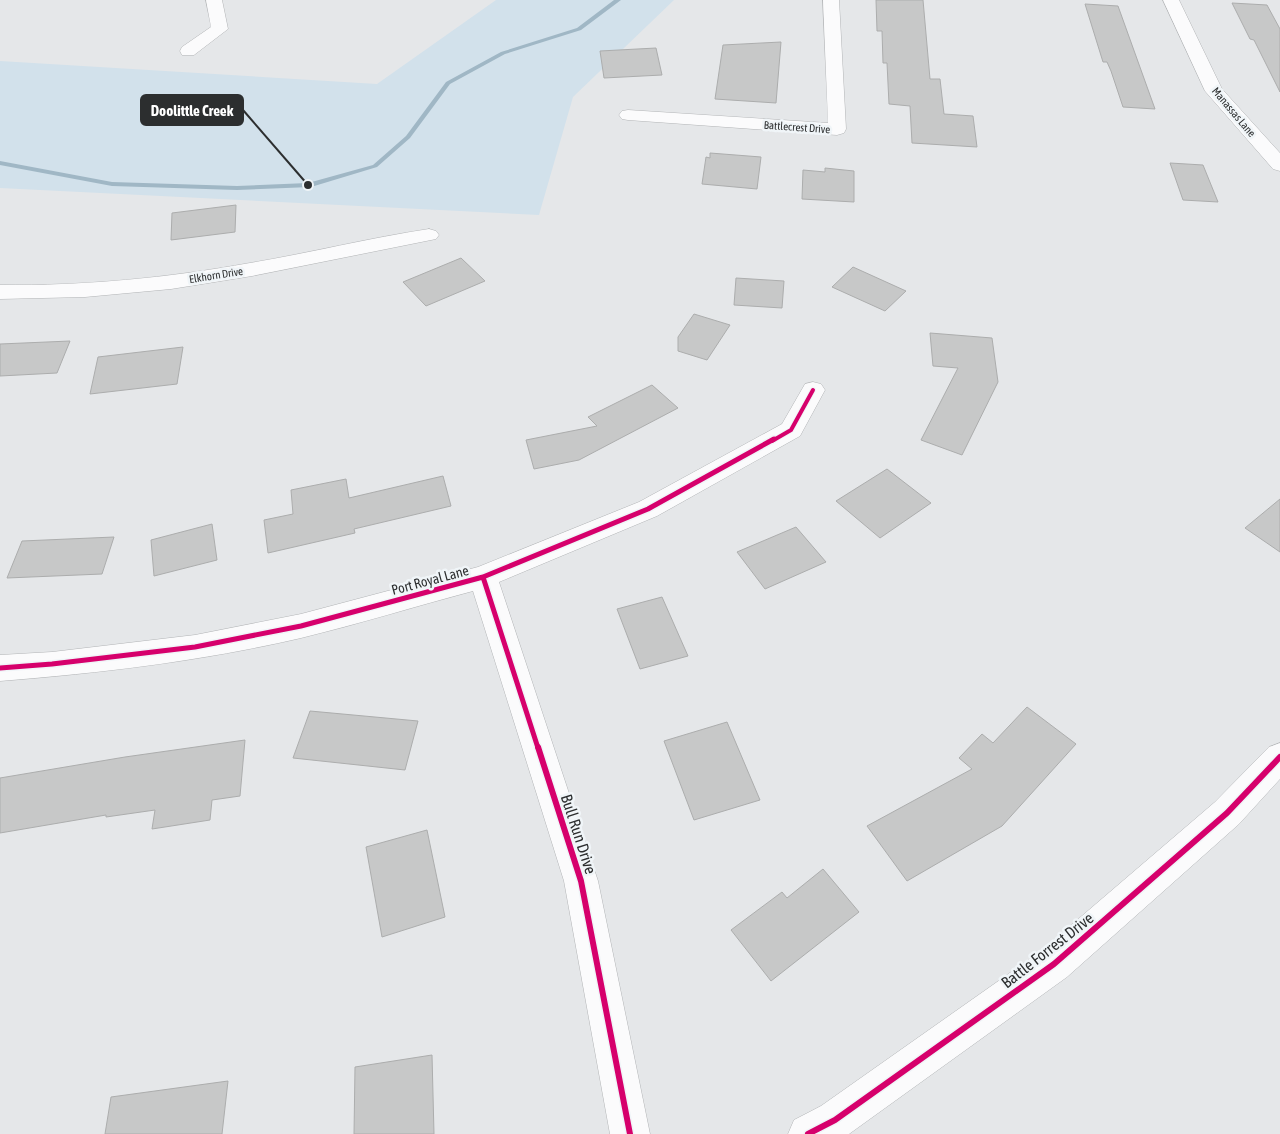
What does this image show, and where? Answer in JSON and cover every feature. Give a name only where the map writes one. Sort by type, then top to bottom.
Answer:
[{"type":"street","points":[[188,52],[220,29],[214,0]]},
{"type":"street","name":"Battlecrest Drive","points":[[628,115],[837,129],[831,0]]},
{"type":"street","name":"Manassas Lane","points":[[1171,0],[1214,91],[1277,158]]},
{"type":"street","name":"Elkhorn Drive","points":[[0,292],[40,293],[115,290],[227,274],[396,239],[429,235]]},
{"type":"street","name":"Port Royal Lane","points":[[0,668],[52,664],[194,647],[301,626],[483,577],[648,510],[791,430],[813,390]]},
{"type":"street","name":"Bull Run Drive","points":[[483,577],[581,880],[630,1134]]},
{"type":"street","name":"Battle Forrest Drive","points":[[808,1134],[835,1120],[1054,964],[1227,813],[1280,758]]},
{"type":"shaded area","points":[[496,0],[674,0],[573,97],[539,215],[0,188],[0,61],[377,84]]},
{"type":"building","points":[[876,0],[923,0],[930,79],[940,79],[944,114],[973,116],[977,147],[912,143],[910,106],[889,104],[887,63],[883,63],[882,31],[877,31]]},
{"type":"building","points":[[1232,3],[1267,5],[1280,29],[1280,92],[1254,40],[1250,39]]},
{"type":"building","points":[[1085,4],[1118,6],[1155,109],[1123,107],[1107,62],[1103,62]]},
{"type":"building","points":[[781,42],[776,103],[715,99],[723,45]]},
{"type":"building","points":[[656,48],[662,75],[604,78],[600,51]]},
{"type":"building","points":[[710,153],[761,157],[757,189],[702,184],[706,157],[710,158]]},
{"type":"building","points":[[1170,163],[1203,165],[1218,202],[1183,200]]},
{"type":"building","points":[[825,168],[854,171],[854,202],[802,199],[803,170],[825,172]]},
{"type":"building","points":[[236,205],[235,232],[171,240],[172,213]]},
{"type":"building","points":[[461,258],[485,281],[426,306],[403,282]]},
{"type":"building","points":[[853,267],[906,291],[885,311],[832,287]]},
{"type":"building","points":[[736,278],[784,281],[782,308],[734,305]]},
{"type":"building","points":[[694,314],[730,325],[707,360],[678,351],[678,337]]},
{"type":"building","points":[[930,333],[992,338],[998,382],[962,455],[921,440],[958,368],[933,366]]},
{"type":"building","points":[[70,341],[57,373],[0,376],[0,344]]},
{"type":"building","points":[[183,347],[177,384],[90,394],[98,357]]},
{"type":"building","points":[[652,385],[678,408],[579,460],[534,469],[526,440],[597,426],[588,417]]},
{"type":"building","points":[[887,469],[931,503],[880,538],[836,501]]},
{"type":"building","points":[[443,476],[451,506],[354,529],[355,533],[268,553],[264,520],[293,514],[291,490],[346,479],[349,498]]},
{"type":"building","points":[[1280,499],[1280,552],[1245,528]]},
{"type":"building","points":[[212,524],[217,560],[154,576],[151,540]]},
{"type":"building","points":[[796,527],[826,562],[765,589],[737,552]]},
{"type":"building","points":[[114,537],[102,574],[7,578],[22,541]]},
{"type":"building","points":[[662,597],[688,656],[640,669],[617,609]]},
{"type":"building","points":[[1027,707],[1076,744],[1002,826],[907,881],[867,826],[972,769],[959,758],[982,734],[993,743]]},
{"type":"building","points":[[310,711],[418,721],[405,770],[293,758]]},
{"type":"building","points":[[727,722],[760,800],[694,820],[664,741]]},
{"type":"building","points":[[245,740],[240,796],[212,800],[210,820],[152,829],[155,810],[106,817],[106,815],[0,833],[0,778],[125,757]]},
{"type":"building","points":[[427,830],[445,917],[382,937],[366,847]]},
{"type":"building","points":[[823,869],[859,912],[771,981],[731,930],[782,892],[787,898]]},
{"type":"building","points":[[432,1055],[434,1134],[354,1134],[355,1067]]},
{"type":"building","points":[[228,1081],[222,1134],[105,1134],[111,1097]]},
{"type":"waterway","points":[[0,163],[112,184],[237,188],[308,185],[375,166],[408,137],[448,83],[503,53],[579,29],[618,0]]},
{"type":"cycle path","points":[[0,668],[52,664],[195,647],[301,626],[483,577],[648,509],[791,430],[813,390]]},
{"type":"cycle path","points":[[483,577],[581,881],[630,1134]]},
{"type":"cycle path","points":[[808,1134],[835,1120],[1054,964],[1227,813],[1280,757]]},
{"type":"place","name":"Doolittle Creek","points":[[308,185]]}]
